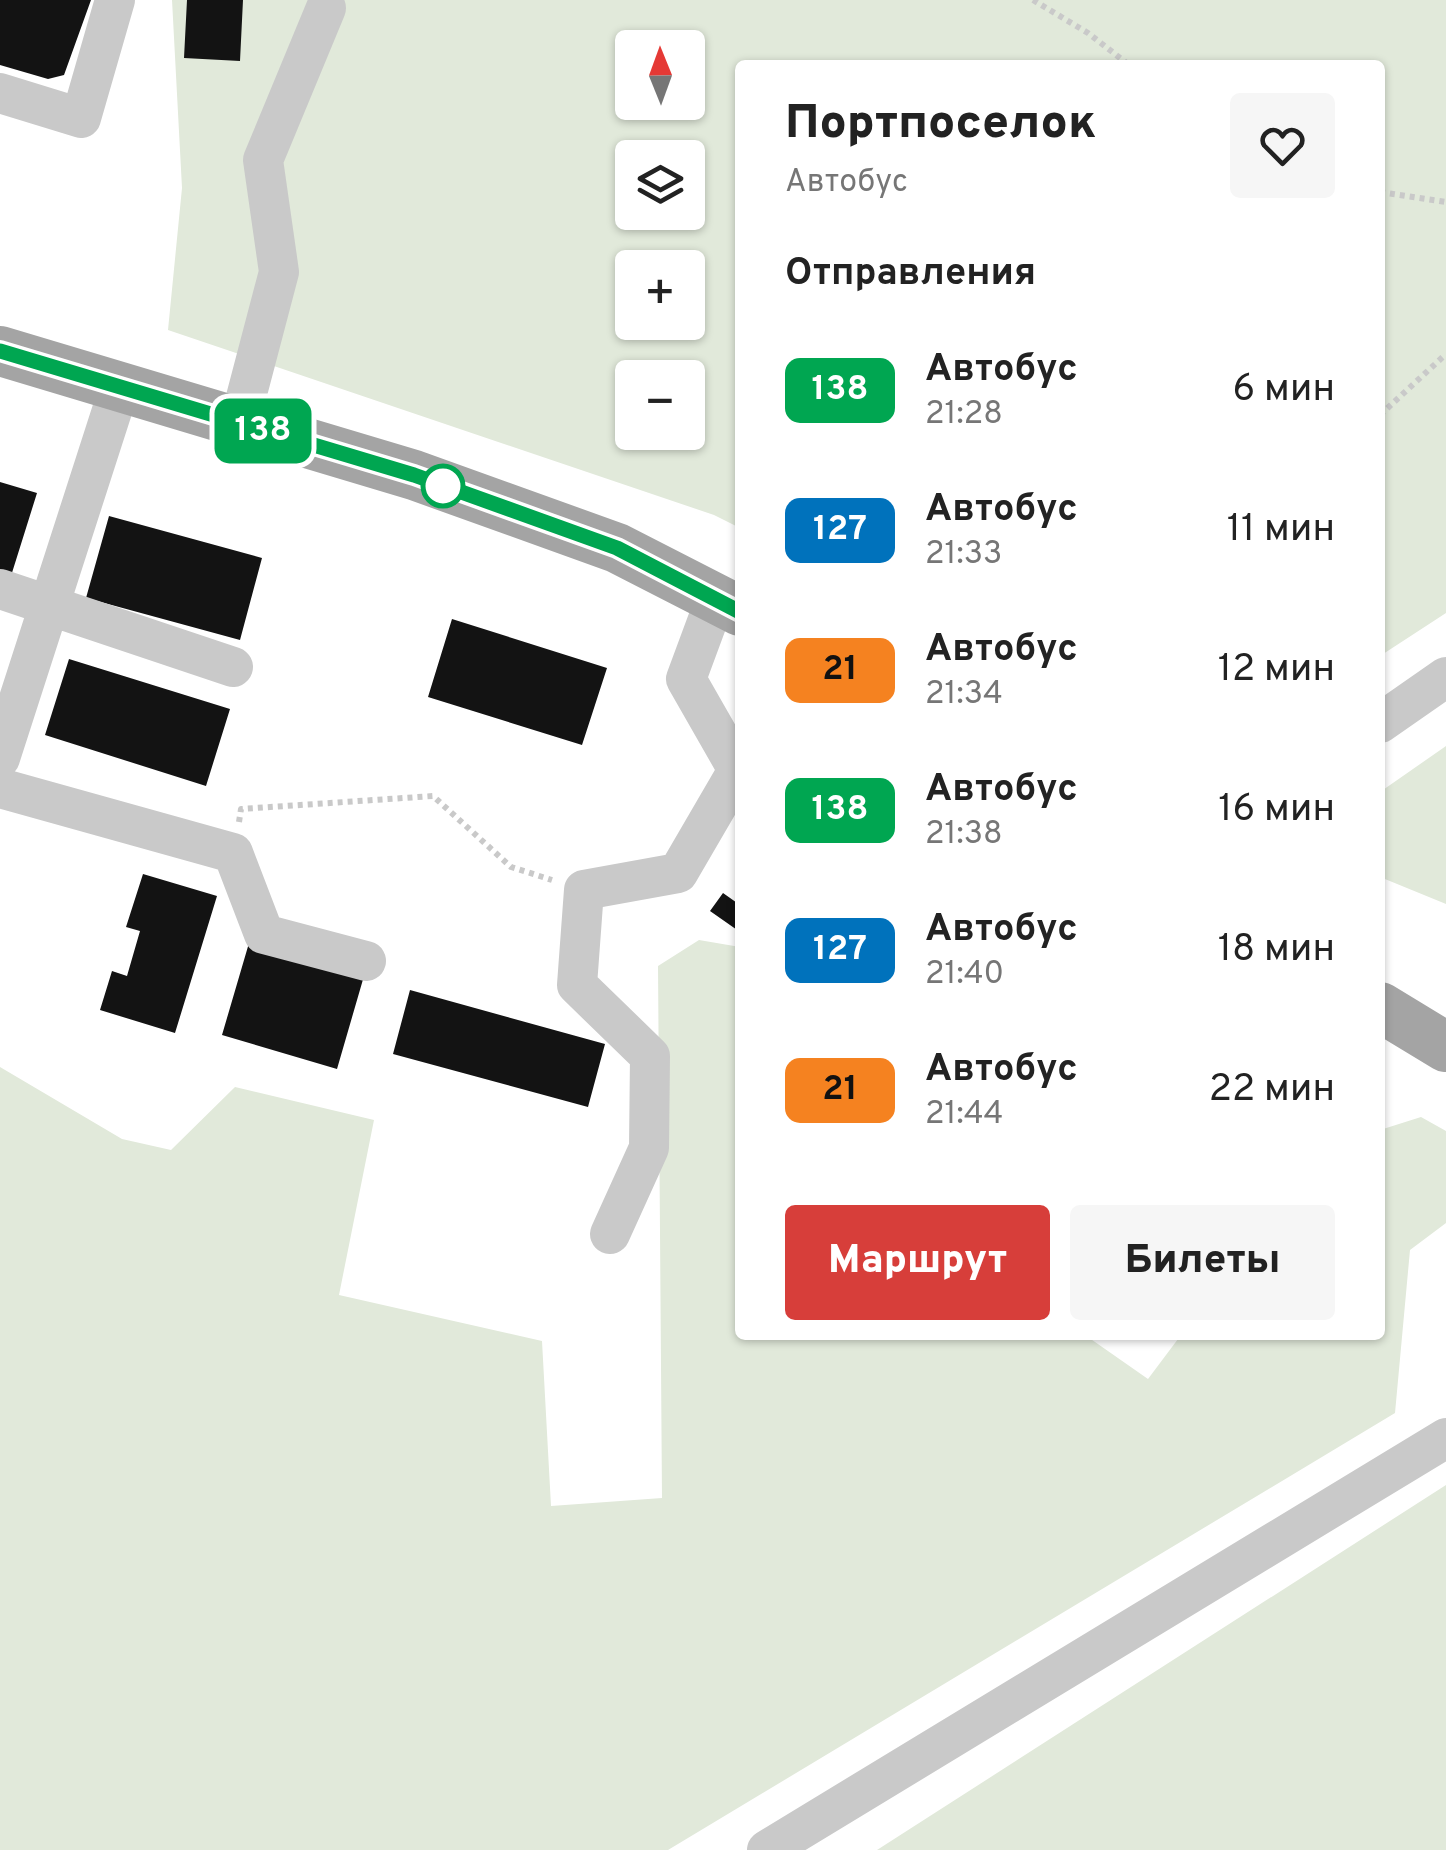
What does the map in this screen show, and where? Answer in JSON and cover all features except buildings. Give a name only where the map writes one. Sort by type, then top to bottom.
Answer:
[{"type":"main road","points":[[0,351],[414,475],[617,548],[728,605]]},
{"type":"main road","points":[[1385,1010],[1446,1047]]},
{"type":"street","points":[[0,93],[81,118],[114,0]]},
{"type":"street","points":[[238,424],[279,272],[263,160],[326,8]]},
{"type":"street","points":[[0,758],[119,388]]},
{"type":"street","points":[[0,589],[233,667]]},
{"type":"street","points":[[728,605],[686,679],[735,765]]},
{"type":"street","points":[[1385,720],[1446,677]]},
{"type":"street","points":[[610,1234],[649,1148],[650,1056],[577,986],[584,890],[678,873],[735,775]]},
{"type":"street","points":[[0,788],[233,853],[264,934],[366,961]]},
{"type":"street","points":[[767,1850],[1446,1438]]},
{"type":"path","points":[[1033,0],[1123,60]]},
{"type":"path","points":[[1385,193],[1446,202]]},
{"type":"path","points":[[1385,410],[1446,354]]},
{"type":"path","points":[[233,853],[242,809],[433,796],[511,866],[584,890]]},
{"type":"green space","points":[[172,0],[1446,0],[1446,613],[1385,653],[1385,60],[735,60],[735,526],[714,515],[168,330],[182,188]]},
{"type":"green space","points":[[1446,746],[1446,904],[1385,879],[1385,789]]},
{"type":"green space","points":[[699,940],[735,946],[735,1340],[1092,1340],[1148,1379],[1177,1340],[1385,1340],[1385,1128],[1421,1117],[1446,1131],[1446,1223],[1410,1250],[1395,1413],[668,1850],[0,1850],[0,1067],[122,1139],[171,1150],[235,1087],[374,1120],[339,1295],[542,1341],[551,1506],[662,1498],[658,966]]},
{"type":"green space","points":[[1446,1485],[1446,1850],[877,1850]]},
{"type":"bus line","name":"138","points":[[0,351],[414,475],[617,548],[735,609]]}]
